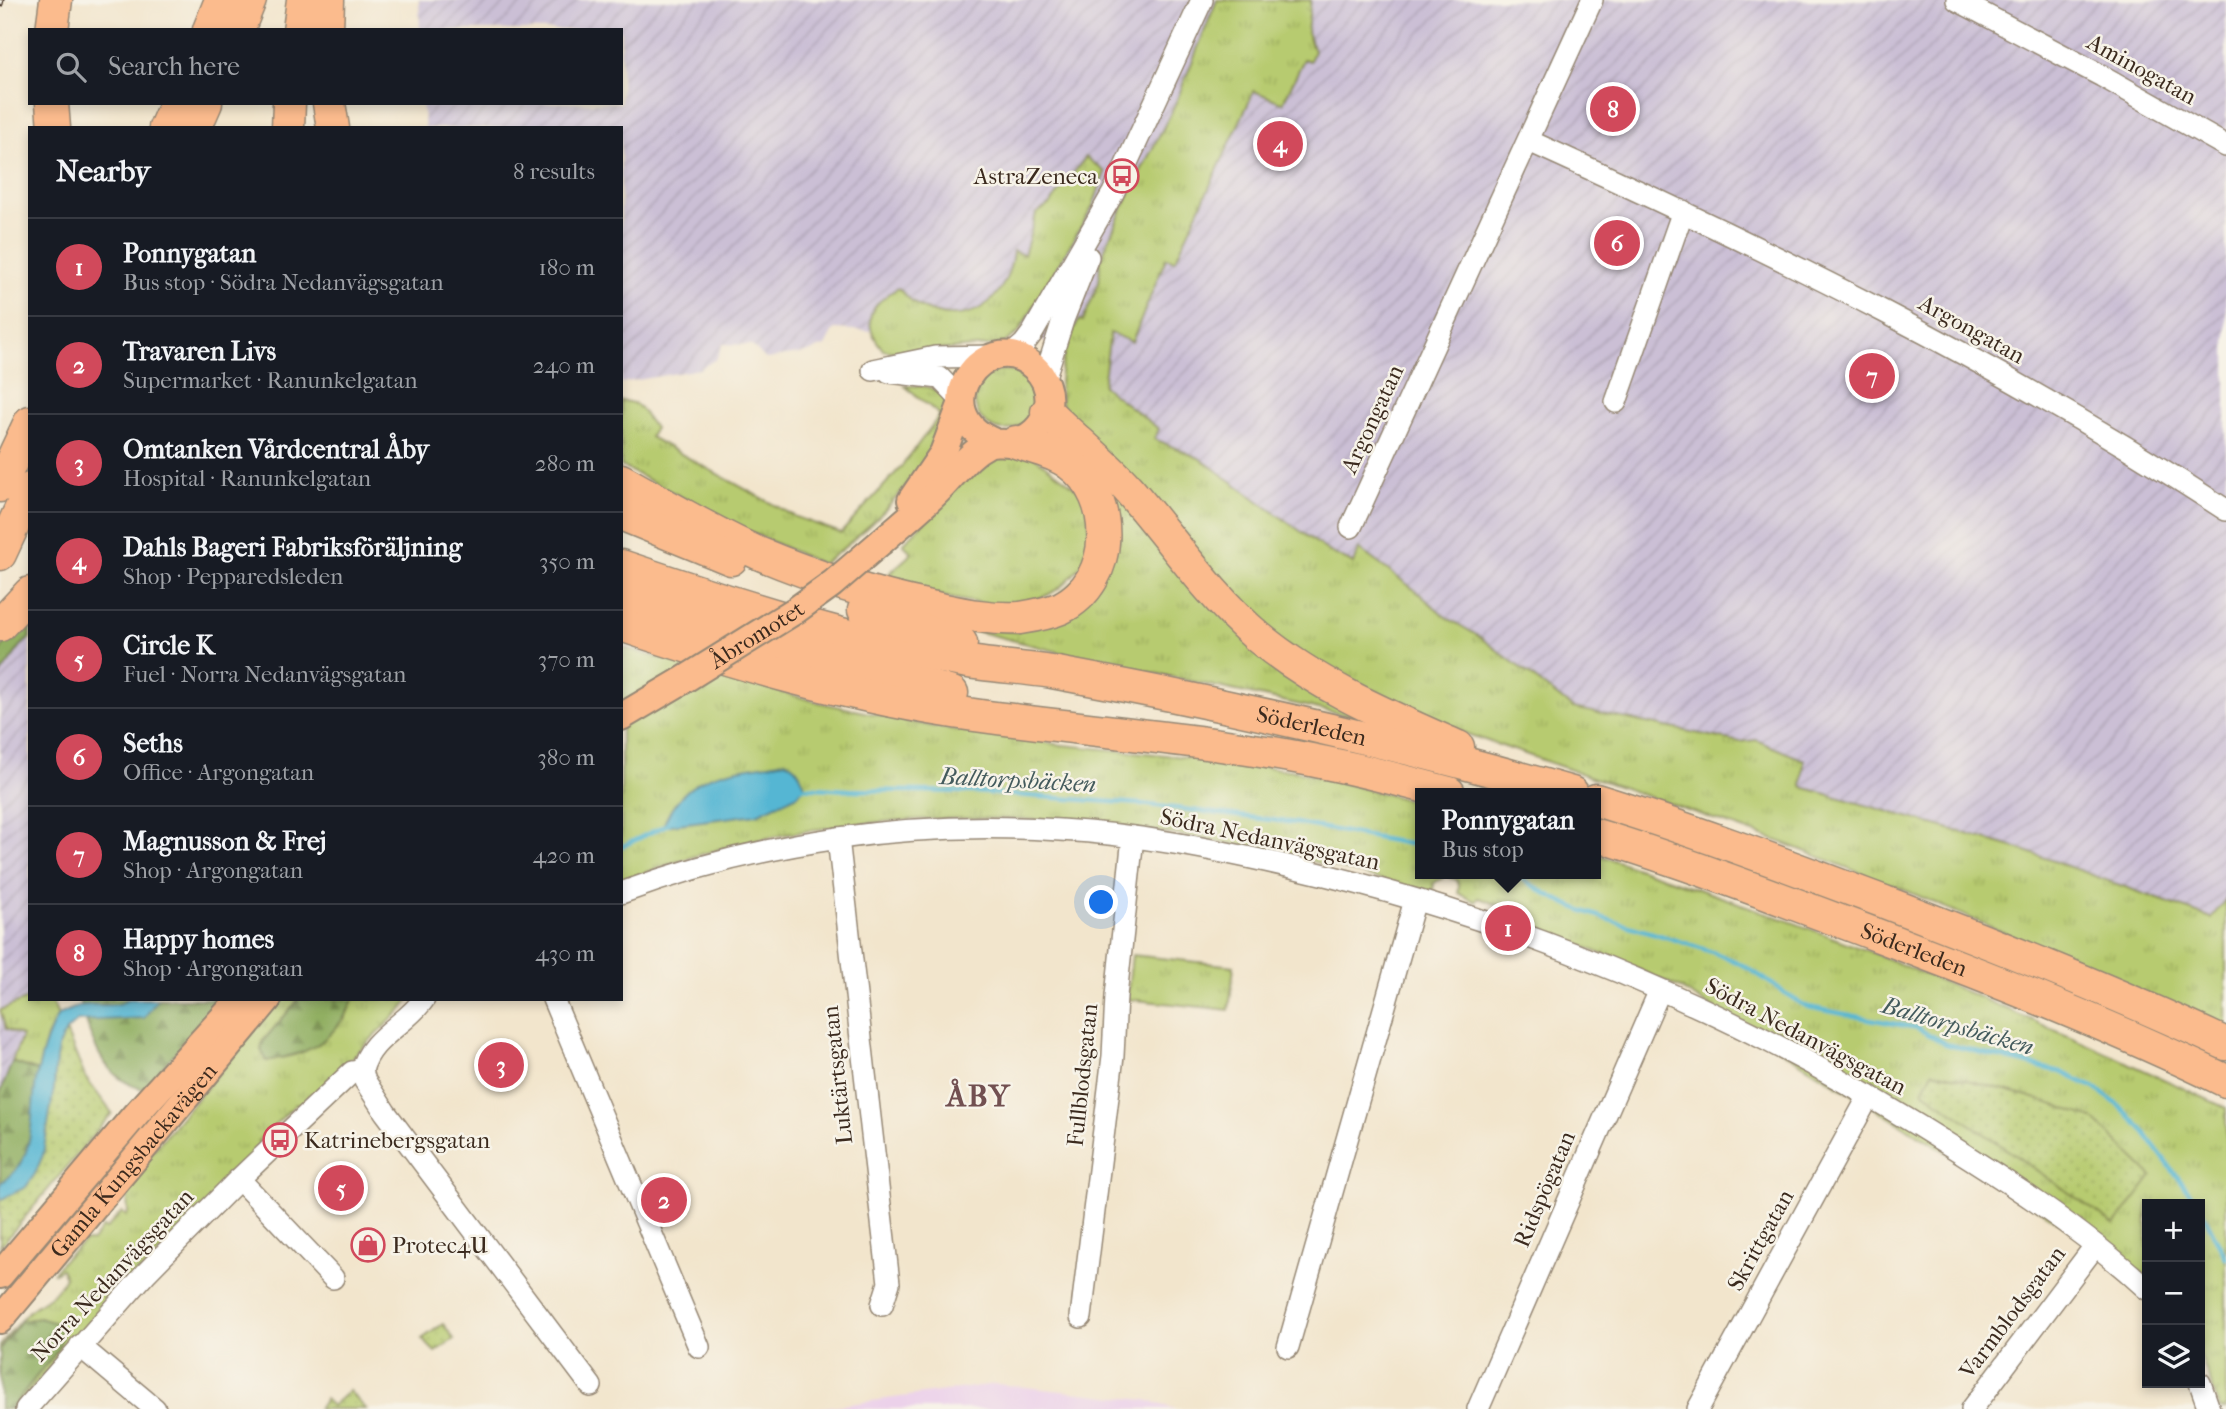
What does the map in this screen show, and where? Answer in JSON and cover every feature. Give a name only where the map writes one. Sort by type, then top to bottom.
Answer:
[{"type":"highway","points":[[52,28],[56,0]]},
{"type":"highway","points":[[210,28],[221,0]]},
{"type":"highway","points":[[239,28],[250,0]]},
{"type":"highway","points":[[299,28],[303,0]]},
{"type":"highway","points":[[327,28],[328,0]]},
{"type":"highway","points":[[52,105],[54,126]]},
{"type":"highway","points":[[166,126],[175,105]]},
{"type":"highway","points":[[196,126],[205,105]]},
{"type":"highway","points":[[288,126],[289,105]]},
{"type":"highway","points":[[329,105],[333,126]]},
{"type":"highway","points":[[1046,412],[1126,488],[1227,607],[1258,637],[1314,678],[1369,707],[1556,788]]},
{"type":"highway","points":[[0,488],[28,426]]},
{"type":"highway","points":[[623,481],[757,552],[845,585],[892,599],[990,618],[1021,617],[1062,607],[1088,586],[1097,569],[1103,534],[1097,498],[1084,477],[1058,457],[1005,442]]},
{"type":"highway","points":[[0,488],[28,472]]},
{"type":"highway","points":[[0,554],[28,493]]},
{"type":"highway","points":[[623,515],[766,574],[897,622],[1049,672]]},
{"type":"highway","points":[[709,550],[757,552]]},
{"type":"highway","points":[[623,567],[729,602],[862,639],[959,661],[1049,672]]},
{"type":"highway","points":[[0,625],[28,595]]},
{"type":"highway","points":[[623,595],[655,607],[828,659],[1070,726]]},
{"type":"highway","points":[[623,626],[712,656],[837,690],[975,715],[1070,726]]},
{"type":"highway","name":"Söderleden","points":[[1049,672],[1279,718],[1554,788]]},
{"type":"highway","name":"Söderleden","points":[[1070,726],[1313,760],[1428,788]]},
{"type":"highway","name":"Söderleden","points":[[1601,802],[1738,848],[1997,945],[2226,1044]]},
{"type":"highway","name":"Söderleden","points":[[1601,837],[1692,867],[1962,967],[2142,1042],[2226,1081]]},
{"type":"main road","points":[[1003,356],[1030,363],[1044,380],[1049,401],[1046,412]]},
{"type":"main road","name":"Åbromotet","points":[[882,541],[943,453],[961,403],[962,388],[975,367],[1003,356]]},
{"type":"main road","points":[[961,403],[965,418],[973,429],[983,437],[1005,442]]},
{"type":"main road","name":"Åbromotet","points":[[623,716],[796,610],[832,584],[882,541],[940,489],[978,450],[1031,434],[1038,428],[1046,412]]},
{"type":"main road","name":"Gamla Kungsbackavägen","points":[[0,1275],[136,1114],[238,1001]]},
{"type":"main road","name":"Gamla Kungsbackavägen","points":[[0,1321],[266,1001]]},
{"type":"street","points":[[1044,380],[1063,320],[1113,193],[1202,0]]},
{"type":"street","name":"Argongatan","points":[[1351,527],[1592,0]]},
{"type":"street","name":"Aminogatan","points":[[1957,0],[2102,76],[2226,146]]},
{"type":"street","name":"Argongatan","points":[[1529,141],[1767,251],[1911,325],[2124,444],[2226,510]]},
{"type":"street","points":[[961,403],[940,378],[873,370],[936,357],[1003,356],[1024,344],[1113,193]]},
{"type":"street","points":[[1616,402],[1683,211]]},
{"type":"street","name":"Södra Nedanvägsgatan","points":[[623,892],[661,878],[761,850],[838,838],[920,830],[1022,828],[1133,837],[1244,856],[1322,874],[1466,914],[1566,950],[1660,990],[1769,1042],[1869,1096],[1984,1167],[2126,1269],[2142,1284]]},
{"type":"street","name":"Fullblodsgatan","points":[[1081,1317],[1112,1056],[1133,837]]},
{"type":"street","name":"Luktärtsgatan","points":[[838,838],[889,1283],[882,1306]]},
{"type":"street","points":[[1288,1347],[1415,900]]},
{"type":"street","name":"Ridspögatan","points":[[1478,1409],[1660,990]]},
{"type":"street","name":"Norra Nedanvägsgatan","points":[[26,1409],[146,1273],[239,1179],[352,1072],[362,1071],[367,1057],[378,1042],[408,1018],[423,1001]]},
{"type":"street","points":[[554,1001],[699,1347]]},
{"type":"street","points":[[362,1071],[365,1081],[385,1112],[591,1386]]},
{"type":"street","name":"Skrittgatan","points":[[1698,1409],[1869,1096]]},
{"type":"street","points":[[239,1179],[333,1278]]},
{"type":"street","name":"Varmblodsgatan","points":[[1972,1409],[2095,1246]]},
{"type":"street","points":[[80,1346],[155,1409]]},
{"type":"street","points":[[2202,1388],[2209,1409]]},
{"type":"shaded area","points":[[419,0],[2226,0],[2226,899],[2211,918],[2020,849],[1801,787],[1756,740],[1740,742],[1573,708],[1480,637],[1446,617],[1415,590],[1359,550],[1354,565],[1328,551],[1199,458],[1154,439],[1158,428],[1013,317],[874,331],[834,329],[825,346],[805,353],[766,359],[751,345],[723,344],[716,359],[699,369],[623,383],[623,126],[425,126],[422,105],[623,105],[623,28],[420,28]]},
{"type":"shaded area","points":[[28,640],[28,999],[0,1010],[0,675]]},
{"type":"shaded area","points":[[0,1014],[6,1029],[23,1036],[0,1094]]},
{"type":"shaded area","points":[[996,1384],[1146,1400],[1176,1409],[813,1409]]},
{"type":"green space","points":[[1217,0],[1311,0],[1307,32],[1314,51],[1310,61],[1304,59],[1283,103],[1254,91],[1175,261],[1166,258],[1132,342],[1110,333],[1103,386],[1159,429],[1154,439],[1199,458],[1328,551],[1354,564],[1359,549],[1415,590],[1446,617],[1480,637],[1573,708],[1740,742],[1756,740],[1804,760],[1802,787],[2020,849],[2211,918],[2226,899],[2226,1031],[1907,891],[1789,845],[1412,715],[1279,642],[1062,408],[1060,398],[1061,375],[1069,339],[1079,320],[1083,321],[1099,282],[1100,262],[1108,241],[1174,107]]},
{"type":"green space","points":[[1086,157],[1105,172],[1092,208],[1018,333],[1001,345],[900,353],[883,350],[872,330],[871,314],[880,301],[898,288],[919,306],[937,313],[953,315],[969,313],[994,297],[1003,285],[1013,251],[1024,255],[1036,214],[1050,204]]},
{"type":"green space","points":[[1005,370],[1022,375],[1030,383],[1035,400],[1030,417],[1022,425],[1005,430],[988,425],[980,417],[975,400],[980,383],[988,375]]},
{"type":"green space","points":[[905,386],[932,389],[945,399],[947,416],[940,436],[927,458],[884,511],[822,564],[743,529],[623,467],[623,401],[634,404],[642,410],[655,428],[650,437],[796,517],[841,533],[901,467],[940,415]]},
{"type":"green space","points":[[1006,453],[1033,456],[1086,495],[1090,528],[1089,548],[1084,561],[1069,579],[1050,594],[1029,602],[1005,604],[953,599],[881,581],[912,553],[903,544],[976,467]]},
{"type":"green space","points":[[1098,473],[1365,719],[1067,654],[960,627],[1017,632],[1119,541],[1118,516]]},
{"type":"green space","points":[[28,616],[28,640],[0,675],[0,649]]},
{"type":"green space","points":[[623,648],[817,702],[935,727],[1063,745],[1296,771],[1415,802],[1415,879],[1441,879],[1434,883],[1433,890],[1426,893],[1263,850],[1102,825],[1020,819],[939,819],[858,824],[778,836],[699,855],[623,881]]},
{"type":"green space","points":[[1601,856],[1784,919],[1895,962],[2062,1033],[2226,1108],[2226,1409],[2220,1409],[2205,1368],[2205,1199],[2142,1199],[2142,1273],[1678,987],[1525,921],[1525,916],[1478,898],[1476,902],[1458,893],[1459,886],[1454,879],[1601,879]]},
{"type":"green space","points":[[1132,955],[1234,966],[1229,1010],[1127,999]]},
{"type":"green space","points":[[28,999],[28,1001],[51,1001],[58,1015],[47,1037],[38,1071],[12,1062],[22,1036],[6,1029],[0,1010]]},
{"type":"green space","points":[[80,1001],[221,1001],[143,1089],[128,1084],[107,1066],[88,1028]]},
{"type":"green space","points":[[279,1001],[297,1001],[263,1041],[345,1019],[352,1001],[408,1001],[311,1098],[304,1111],[296,1104],[258,1141],[265,1148],[79,1333],[15,1409],[10,1409],[58,1350],[0,1349],[0,1346],[25,1315],[51,1296],[60,1285],[65,1277],[61,1269],[53,1274],[62,1261],[85,1241],[92,1241],[103,1227],[106,1229],[122,1212],[126,1216],[127,1198],[151,1153]]},
{"type":"green space","points":[[297,1001],[352,1001],[340,1023],[328,1037],[301,1053],[267,1061],[261,1050],[263,1041]]},
{"type":"green space","points":[[66,1031],[85,1077],[112,1113],[0,1247],[0,1200],[47,1136],[56,1058]]},
{"type":"green space","points":[[12,1062],[38,1071],[34,1117],[28,1148],[22,1162],[0,1183],[0,1094]]},
{"type":"green space","points":[[1933,1071],[2028,1096],[2093,1118],[2152,1176],[2115,1225],[1923,1091]]},
{"type":"green space","points":[[39,1318],[57,1323],[62,1337],[58,1350],[10,1409],[0,1409],[0,1349],[21,1321]]},
{"type":"green space","points":[[443,1324],[454,1339],[435,1352],[422,1339]]},
{"type":"green space","points":[[349,1391],[366,1409],[318,1409],[325,1399],[332,1406]]},
{"type":"water","points":[[786,761],[798,771],[805,786],[798,795],[757,814],[663,826],[673,807],[698,783],[730,771]]},
{"type":"water","points":[[157,1001],[144,1018],[77,1021],[66,1031],[56,1058],[43,1155],[26,1187],[0,1200],[0,1183],[12,1175],[26,1153],[39,1068],[58,1015],[82,1006]]},
{"type":"waterway","name":"Balltorpsbäcken","points":[[799,787],[974,792],[1141,804],[1296,823],[1415,845]]},
{"type":"waterway","name":"Balltorpsbäcken","points":[[623,846],[668,824]]},
{"type":"waterway","name":"Balltorpsbäcken","points":[[1523,879],[1576,908],[1730,959],[1808,1007],[1917,1028],[1946,1044],[2061,1072],[2095,1088],[2117,1104],[2140,1127],[2194,1199]]},
{"type":"waterway","name":"Balltorpsbäcken","points":[[2205,1217],[2226,1258]]},
{"type":"railway","points":[[0,4],[1,0]]},
{"type":"place","name":"Happy homes","points":[[1613,109]]},
{"type":"place","name":"Dahls Bageri Fabriksföräljning","points":[[1280,144]]},
{"type":"place","name":"AstraZeneca","points":[[1122,176]]},
{"type":"place","name":"Seths","points":[[1617,243]]},
{"type":"place","name":"Magnusson & Frej","points":[[1872,376]]},
{"type":"place","name":"Ponnygatan","points":[[1508,928]]},
{"type":"place","name":"Omtanken Vårdcentral Åby","points":[[501,1065]]},
{"type":"place","name":"Katrinebergsgatan","points":[[280,1140]]},
{"type":"place","name":"Circle K","points":[[341,1188]]},
{"type":"place","name":"Travaren Livs","points":[[664,1200]]},
{"type":"place","name":"Protec4U","points":[[368,1245]]},
{"type":"district","name":"ÅBY","points":[[979,1096]]}]
